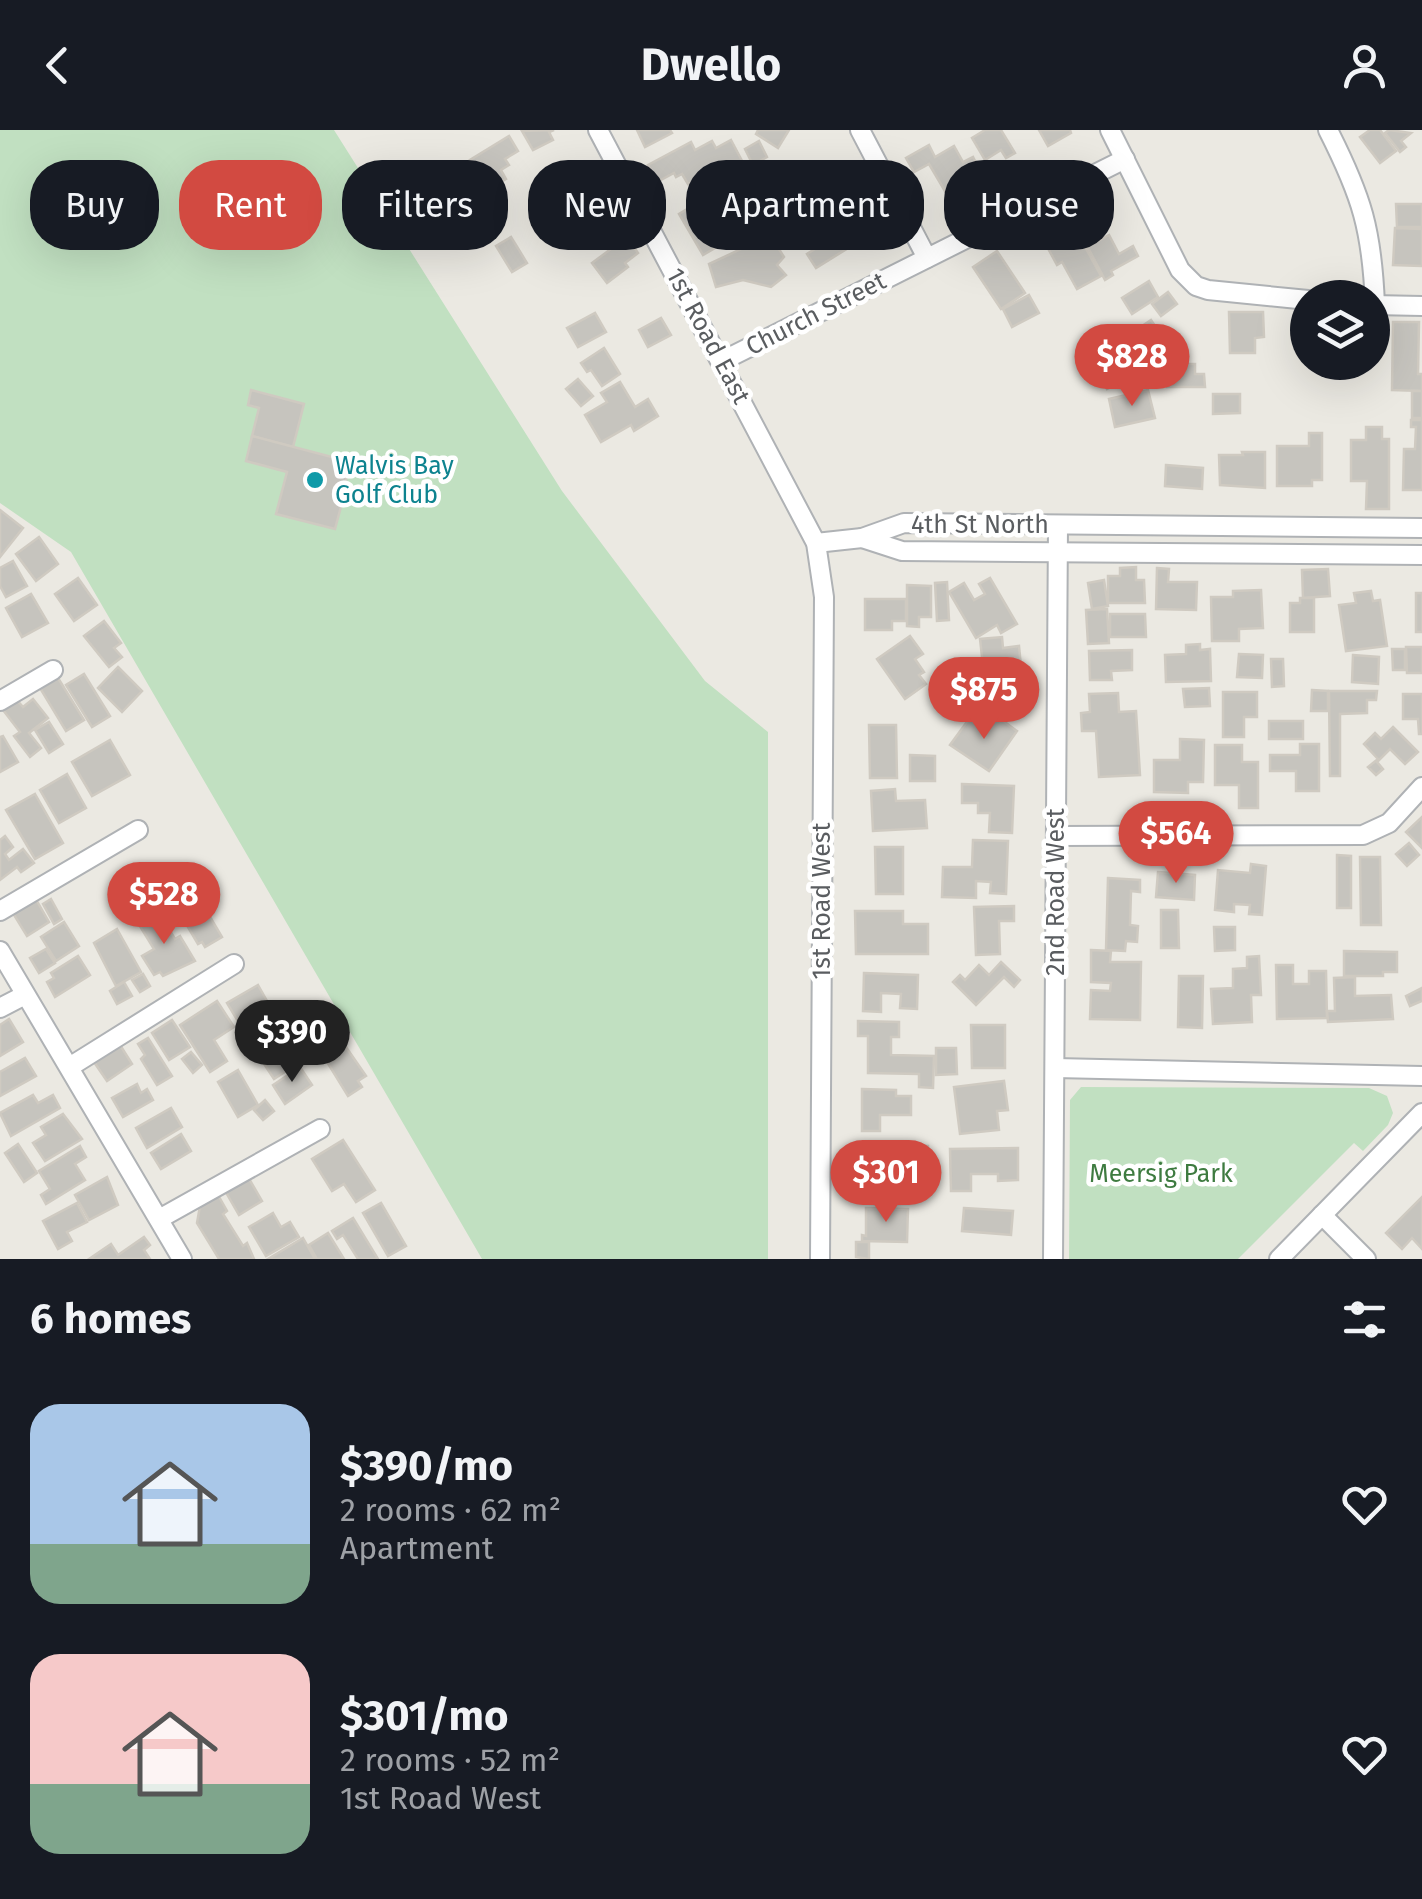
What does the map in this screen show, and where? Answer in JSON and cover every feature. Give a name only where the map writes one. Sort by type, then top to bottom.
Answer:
[{"type":"street","name":"1st Road East","points":[[598,130],[816,543]]},
{"type":"street","points":[[860,130],[927,258]]},
{"type":"street","points":[[1110,130],[1180,270],[1196,286],[1290,298]]},
{"type":"street","points":[[1328,130],[1348,169],[1370,228],[1373,280]]},
{"type":"street","name":"Church Street","points":[[722,361],[1125,159]]},
{"type":"street","points":[[1390,305],[1422,306]]},
{"type":"street","name":"4th St North","points":[[862,538],[904,523],[1422,528]]},
{"type":"street","name":"2nd Road West","points":[[1052,1259],[1058,524]]},
{"type":"street","points":[[816,543],[862,538]]},
{"type":"street","name":"4th St North","points":[[862,538],[902,552],[1422,554]]},
{"type":"street","name":"1st Road West","points":[[816,543],[824,597],[820,1259]]},
{"type":"street","points":[[0,702],[53,670]]},
{"type":"street","points":[[1057,836],[1362,835],[1389,823],[1422,787]]},
{"type":"street","points":[[0,912],[138,830]]},
{"type":"street","points":[[0,950],[182,1259]]},
{"type":"street","points":[[71,1066],[234,964]]},
{"type":"street","points":[[0,1008],[25,995]]},
{"type":"street","points":[[1055,1068],[1422,1076]]},
{"type":"street","points":[[1279,1259],[1422,1113]]},
{"type":"street","points":[[159,1219],[320,1129]]},
{"type":"street","points":[[1322,1215],[1366,1259]]},
{"type":"green space","points":[[0,130],[334,130],[353,160],[342,160],[342,250],[410,250],[562,491],[705,681],[768,732],[768,1259],[482,1259],[71,552],[0,503]]},
{"type":"green space","name":"Meersig Park","points":[[1081,1087],[1369,1088],[1387,1096],[1393,1113],[1388,1125],[1363,1151],[1354,1143],[1238,1259],[1069,1259],[1070,1100]]},
{"type":"building","points":[[554,130],[549,132],[553,140],[533,150],[522,131]]},
{"type":"building","points":[[637,130],[670,130],[672,133],[645,147]]},
{"type":"building","points":[[758,130],[789,130],[778,148],[756,134]]},
{"type":"building","points":[[985,130],[1001,130],[1015,153],[1006,158],[1001,150],[985,160],[972,138]]},
{"type":"building","points":[[1039,130],[1070,130],[1071,133],[1048,146]]},
{"type":"building","points":[[1370,130],[1380,130],[1396,151],[1380,163],[1360,137]]},
{"type":"building","points":[[1385,133],[1411,133],[1401,141],[1406,147],[1400,152]]},
{"type":"building","points":[[509,136],[518,151],[506,160],[470,160]]},
{"type":"building","points":[[731,140],[742,160],[686,160],[686,181],[682,174],[666,177],[666,160],[657,160],[691,142],[695,150],[712,141],[716,148]]},
{"type":"building","points":[[759,141],[767,157],[750,160],[745,149]]},
{"type":"building","points":[[929,145],[935,157],[954,146],[962,160],[944,160],[944,190],[929,164],[924,167],[924,160],[906,158]]},
{"type":"building","points":[[1396,204],[1422,204],[1422,227],[1397,227]]},
{"type":"building","points":[[1395,228],[1422,229],[1422,266],[1393,265]]},
{"type":"building","points":[[511,237],[527,263],[512,272],[498,250],[508,250]]},
{"type":"building","points":[[1114,244],[1119,254],[1133,246],[1138,256],[1111,271],[1113,275],[1105,280],[1089,250],[1114,250]]},
{"type":"building","points":[[610,250],[638,253],[625,263],[628,267],[607,283],[592,263]]},
{"type":"building","points":[[739,250],[780,250],[784,257],[777,265],[786,275],[771,287],[743,280],[716,287],[709,264]]},
{"type":"building","points":[[813,250],[845,250],[816,268],[807,254]]},
{"type":"building","points":[[1049,250],[1087,250],[1101,276],[1077,289],[1062,262],[1057,265]]},
{"type":"building","points":[[997,251],[1025,293],[1001,309],[973,267]]},
{"type":"building","points":[[1149,281],[1158,297],[1132,314],[1122,298]]},
{"type":"building","points":[[1168,292],[1177,304],[1161,316],[1152,304]]},
{"type":"building","points":[[1029,295],[1039,313],[1012,327],[1003,309]]},
{"type":"building","points":[[1229,312],[1263,312],[1264,337],[1255,338],[1255,353],[1230,353]]},
{"type":"building","points":[[595,313],[606,332],[578,347],[567,328]]},
{"type":"building","points":[[661,318],[671,335],[648,347],[639,330]]},
{"type":"building","points":[[1151,320],[1155,326],[1148,331],[1156,342],[1142,352],[1130,334]]},
{"type":"building","points":[[1393,322],[1419,322],[1418,374],[1422,374],[1422,391],[1392,390]]},
{"type":"building","points":[[604,348],[620,374],[602,386],[581,363]]},
{"type":"building","points":[[1111,359],[1122,381],[1107,389],[1096,367]]},
{"type":"building","points":[[1166,364],[1195,364],[1195,374],[1204,374],[1205,387],[1167,387]]},
{"type":"building","points":[[578,379],[593,396],[581,406],[566,389]]},
{"type":"building","points":[[620,382],[635,407],[648,399],[658,416],[634,431],[631,425],[601,442],[585,415],[607,402],[601,393]]},
{"type":"building","points":[[251,390],[304,404],[293,447],[252,436],[259,408],[248,405]]},
{"type":"building","points":[[1148,390],[1155,418],[1115,427],[1109,399]]},
{"type":"building","points":[[1412,391],[1422,391],[1422,418],[1412,418]]},
{"type":"building","points":[[1213,394],[1240,394],[1240,413],[1213,414]]},
{"type":"building","points":[[1411,420],[1422,420],[1422,490],[1403,490],[1404,449],[1415,449],[1416,427],[1411,427]]},
{"type":"building","points":[[1366,427],[1382,427],[1382,439],[1389,439],[1389,509],[1366,509],[1367,481],[1351,481],[1351,440],[1366,440]]},
{"type":"building","points":[[1309,433],[1322,433],[1322,480],[1312,480],[1312,486],[1277,486],[1277,446],[1309,446]]},
{"type":"building","name":"Walvis Bay Golf Club","points":[[252,436],[347,461],[346,488],[335,529],[276,514],[287,472],[246,461]]},
{"type":"building","points":[[1242,452],[1265,452],[1265,488],[1220,485],[1219,455],[1243,455]]},
{"type":"building","points":[[1166,465],[1203,468],[1202,489],[1165,486]]},
{"type":"building","points":[[0,510],[23,528],[0,557]]},
{"type":"building","points":[[39,537],[58,564],[36,581],[16,554]]},
{"type":"building","points":[[13,561],[27,586],[6,597],[0,586],[0,568]]},
{"type":"building","points":[[1136,567],[1136,580],[1144,580],[1145,603],[1108,603],[1108,576],[1120,576],[1120,568]]},
{"type":"building","points":[[1157,568],[1169,569],[1168,582],[1197,582],[1196,610],[1156,609]]},
{"type":"building","points":[[1328,569],[1330,596],[1303,598],[1302,570]]},
{"type":"building","points":[[78,578],[97,605],[74,621],[55,594]]},
{"type":"building","points":[[990,578],[1017,624],[1001,633],[997,625],[976,638],[949,592],[964,583],[974,600],[985,594],[979,584]]},
{"type":"building","points":[[1104,580],[1108,606],[1092,609],[1088,583]]},
{"type":"building","points":[[947,582],[949,620],[937,621],[935,583]]},
{"type":"building","points":[[907,585],[931,586],[931,617],[919,617],[919,627],[907,626]]},
{"type":"building","points":[[1261,590],[1263,628],[1239,629],[1239,641],[1212,641],[1211,597],[1233,597],[1233,591]]},
{"type":"building","points":[[1371,591],[1373,601],[1380,600],[1387,646],[1346,651],[1339,605],[1356,603],[1354,593]]},
{"type":"building","points":[[1416,593],[1422,593],[1422,632],[1416,632]]},
{"type":"building","points":[[31,594],[48,623],[22,637],[6,608]]},
{"type":"building","points":[[1300,598],[1314,598],[1314,632],[1290,632],[1290,603],[1300,603]]},
{"type":"building","points":[[865,599],[906,599],[906,621],[892,621],[892,630],[865,630]]},
{"type":"building","points":[[1107,609],[1109,643],[1088,644],[1086,610]]},
{"type":"building","points":[[1110,614],[1145,614],[1146,637],[1110,637]]},
{"type":"building","points":[[104,621],[121,643],[114,648],[122,657],[109,667],[84,636]]},
{"type":"building","points":[[910,636],[923,654],[915,659],[924,672],[919,675],[926,684],[905,699],[877,659]]},
{"type":"building","points":[[1002,637],[1003,648],[1019,646],[1022,677],[985,684],[980,639]]},
{"type":"building","points":[[1200,644],[1200,650],[1210,649],[1211,681],[1166,682],[1165,655],[1186,654],[1186,645]]},
{"type":"building","points":[[1406,647],[1422,647],[1422,673],[1407,673]]},
{"type":"building","points":[[1392,649],[1405,649],[1405,670],[1393,670]]},
{"type":"building","points":[[1132,650],[1132,670],[1111,671],[1112,680],[1090,680],[1089,651]]},
{"type":"building","points":[[1239,654],[1263,655],[1262,678],[1237,677]]},
{"type":"building","points":[[1353,655],[1379,657],[1378,684],[1352,682]]},
{"type":"building","points":[[1271,659],[1283,659],[1284,686],[1272,687]]},
{"type":"building","points":[[118,667],[142,691],[122,712],[98,688]]},
{"type":"building","points":[[84,674],[110,716],[92,727],[66,685]]},
{"type":"building","points":[[58,678],[84,720],[66,731],[40,688]]},
{"type":"building","points":[[947,686],[973,686],[973,709],[947,709]]},
{"type":"building","points":[[1209,688],[1210,706],[1185,707],[1183,689]]},
{"type":"building","points":[[1312,690],[1328,691],[1328,711],[1311,711]]},
{"type":"building","points":[[1329,691],[1377,691],[1376,700],[1367,700],[1367,713],[1340,714],[1340,776],[1330,776]]},
{"type":"building","points":[[1223,692],[1257,692],[1257,717],[1244,717],[1244,737],[1223,737]]},
{"type":"building","points":[[1118,693],[1119,712],[1136,711],[1140,775],[1099,777],[1096,731],[1082,731],[1081,713],[1090,712],[1089,694]]},
{"type":"building","points":[[1403,694],[1422,694],[1422,734],[1418,719],[1403,719]]},
{"type":"building","points":[[16,699],[23,707],[33,699],[48,718],[29,733],[41,748],[30,757],[14,736],[20,732],[3,710]]},
{"type":"building","points":[[998,717],[1017,731],[989,771],[950,745],[969,719],[987,731]]},
{"type":"building","points":[[1269,721],[1303,721],[1303,739],[1269,739]]},
{"type":"building","points":[[49,722],[63,744],[49,753],[35,730]]},
{"type":"building","points":[[869,725],[896,725],[897,778],[870,778]]},
{"type":"building","points":[[1393,727],[1418,752],[1405,764],[1390,749],[1377,762],[1383,769],[1376,775],[1368,767],[1378,759],[1364,744],[1375,733],[1381,739]]},
{"type":"building","points":[[3,736],[18,762],[0,772],[0,737]]},
{"type":"building","points":[[1180,739],[1204,740],[1203,782],[1188,782],[1188,793],[1154,792],[1154,760],[1180,760]]},
{"type":"building","points":[[110,740],[130,775],[92,796],[72,762]]},
{"type":"building","points":[[1300,744],[1319,744],[1319,791],[1296,791],[1296,771],[1270,771],[1270,755],[1300,755]]},
{"type":"building","points":[[1215,745],[1242,745],[1242,762],[1258,762],[1258,808],[1239,808],[1239,785],[1215,785]]},
{"type":"building","points":[[910,755],[935,756],[935,781],[910,781]]},
{"type":"building","points":[[67,774],[86,808],[59,823],[40,790]]},
{"type":"building","points":[[962,784],[1014,786],[1012,833],[989,832],[990,813],[978,813],[978,803],[962,803]]},
{"type":"building","points":[[895,789],[896,801],[925,800],[927,828],[873,831],[871,791]]},
{"type":"building","points":[[35,794],[63,843],[35,859],[6,810]]},
{"type":"building","points":[[1422,817],[1422,848],[1406,832]]},
{"type":"building","points":[[5,836],[13,847],[5,854],[9,860],[23,849],[34,863],[21,872],[17,867],[0,880],[0,840]]},
{"type":"building","points":[[973,840],[1008,841],[1006,894],[990,893],[991,882],[976,881],[976,898],[942,897],[943,867],[972,867]]},
{"type":"building","points":[[1409,843],[1419,855],[1407,866],[1396,854]]},
{"type":"building","points":[[875,847],[903,847],[903,894],[876,894]]},
{"type":"building","points":[[1337,855],[1351,856],[1351,908],[1337,908]]},
{"type":"building","points":[[1360,857],[1380,857],[1381,925],[1361,925]]},
{"type":"building","points":[[1251,864],[1266,866],[1262,915],[1249,914],[1250,905],[1234,904],[1234,912],[1215,910],[1218,870],[1250,873]]},
{"type":"building","points":[[1158,872],[1195,875],[1194,900],[1156,897]]},
{"type":"building","points":[[1108,878],[1140,880],[1140,892],[1131,891],[1130,925],[1138,926],[1137,942],[1126,941],[1125,951],[1106,950]]},
{"type":"building","points":[[193,888],[222,937],[205,947],[202,942],[198,944],[182,917],[186,915],[176,898]]},
{"type":"building","points":[[34,896],[49,922],[27,936],[11,910]]},
{"type":"building","points":[[51,899],[62,919],[54,924],[43,904]]},
{"type":"building","points":[[1014,906],[1014,921],[999,921],[1000,954],[976,955],[974,907]]},
{"type":"building","points":[[1161,910],[1178,910],[1179,948],[1161,948]]},
{"type":"building","points":[[158,911],[195,961],[163,976],[160,972],[154,975],[142,956],[154,949],[138,923]]},
{"type":"building","points":[[855,911],[903,911],[903,924],[928,924],[928,954],[856,954]]},
{"type":"building","points":[[64,922],[79,946],[56,961],[41,937]]},
{"type":"building","points":[[1214,927],[1235,927],[1235,950],[1215,951]]},
{"type":"building","points":[[117,929],[141,972],[116,986],[94,943]]},
{"type":"building","points":[[46,949],[55,963],[39,973],[30,958]]},
{"type":"building","points":[[1091,950],[1111,951],[1110,962],[1141,962],[1140,1020],[1090,1019],[1091,990],[1110,991],[1111,983],[1091,982]]},
{"type":"building","points":[[1344,951],[1397,952],[1397,972],[1344,976]]},
{"type":"building","points":[[78,956],[90,975],[55,997],[47,982],[54,978],[51,973]]},
{"type":"building","points":[[1259,956],[1261,995],[1251,995],[1252,1022],[1213,1024],[1211,989],[1233,988],[1233,969],[1247,968],[1247,957]]},
{"type":"building","points":[[1001,962],[1020,980],[1014,987],[1004,977],[976,1005],[953,982],[960,975],[965,980],[979,965],[989,975]]},
{"type":"building","points":[[1276,965],[1293,965],[1293,984],[1309,984],[1309,971],[1326,971],[1327,1018],[1277,1019]]},
{"type":"building","points":[[864,973],[918,975],[917,1009],[900,1008],[901,994],[881,993],[881,1012],[863,1011]]},
{"type":"building","points":[[143,974],[150,986],[140,992],[132,980]]},
{"type":"building","points":[[1179,976],[1203,976],[1202,1028],[1178,1027]]},
{"type":"building","points":[[1355,977],[1355,996],[1391,995],[1393,1019],[1328,1022],[1327,1011],[1335,1011],[1334,978]]},
{"type":"building","points":[[124,982],[132,996],[117,1004],[110,991]]},
{"type":"building","points":[[258,985],[271,1008],[259,1015],[264,1022],[245,1033],[227,1003]]},
{"type":"building","points":[[1422,988],[1422,1001],[1410,1006],[1406,996]]},
{"type":"building","points":[[217,1001],[234,1027],[214,1040],[227,1061],[210,1072],[180,1025]]},
{"type":"building","points":[[9,1019],[23,1042],[0,1056],[0,1025]]},
{"type":"building","points":[[172,1020],[190,1047],[169,1060],[152,1033]]},
{"type":"building","points":[[858,1021],[899,1022],[899,1037],[891,1037],[891,1055],[934,1056],[933,1088],[919,1087],[919,1074],[868,1073],[868,1036],[858,1036]]},
{"type":"building","points":[[330,1024],[366,1076],[358,1081],[362,1087],[348,1096],[311,1036]]},
{"type":"building","points":[[971,1025],[1005,1025],[1005,1068],[972,1068]]},
{"type":"building","points":[[278,1035],[297,1064],[274,1079],[255,1050]]},
{"type":"building","points":[[148,1038],[172,1076],[157,1085],[141,1059],[145,1055],[138,1044]]},
{"type":"building","points":[[120,1045],[132,1064],[107,1081],[94,1062]]},
{"type":"building","points":[[936,1048],[956,1048],[957,1074],[936,1075]]},
{"type":"building","points":[[191,1052],[202,1065],[193,1073],[182,1059]]},
{"type":"building","points":[[25,1058],[36,1076],[0,1096],[0,1072]]},
{"type":"building","points":[[300,1067],[312,1085],[285,1104],[273,1085]]},
{"type":"building","points":[[238,1070],[258,1105],[238,1117],[218,1082]]},
{"type":"building","points":[[1004,1081],[1008,1110],[997,1111],[999,1130],[960,1134],[954,1087]]},
{"type":"building","points":[[137,1084],[141,1093],[147,1089],[153,1100],[123,1117],[112,1098]]},
{"type":"building","points":[[862,1089],[896,1090],[896,1096],[911,1096],[911,1115],[880,1115],[880,1131],[862,1131]]},
{"type":"building","points":[[33,1095],[38,1103],[53,1095],[60,1108],[11,1136],[0,1113]]},
{"type":"building","points":[[265,1100],[274,1111],[263,1120],[254,1110]]},
{"type":"building","points":[[171,1108],[182,1127],[147,1148],[136,1128]]},
{"type":"building","points":[[63,1114],[82,1139],[45,1161],[33,1143],[46,1135],[41,1127]]},
{"type":"building","points":[[181,1134],[191,1151],[161,1169],[151,1153]]},
{"type":"building","points":[[343,1140],[375,1190],[356,1202],[344,1184],[332,1191],[312,1159]]},
{"type":"building","points":[[18,1144],[37,1173],[24,1182],[5,1153]]},
{"type":"building","points":[[857,1144],[928,1146],[927,1193],[910,1192],[911,1169],[886,1168],[885,1182],[868,1181],[869,1164],[856,1163]]},
{"type":"building","points":[[80,1146],[86,1157],[75,1164],[85,1180],[46,1204],[41,1195],[50,1189],[39,1171]]},
{"type":"building","points":[[1018,1148],[1018,1180],[998,1181],[998,1174],[971,1174],[971,1191],[951,1191],[950,1149]]},
{"type":"building","points":[[107,1177],[118,1205],[89,1220],[75,1195]]},
{"type":"building","points":[[248,1177],[262,1201],[239,1215],[220,1182]]},
{"type":"building","points":[[218,1195],[227,1211],[223,1214],[243,1246],[247,1243],[254,1259],[219,1259],[197,1223],[200,1206]]},
{"type":"building","points":[[1422,1197],[1422,1249],[1412,1238],[1402,1249],[1386,1233]]},
{"type":"building","points":[[77,1203],[87,1222],[67,1232],[72,1241],[58,1249],[43,1221]]},
{"type":"building","points":[[381,1203],[406,1246],[388,1256],[363,1213]]},
{"type":"building","points":[[866,1208],[908,1209],[907,1242],[862,1241],[862,1235],[866,1236]]},
{"type":"building","points":[[964,1208],[1013,1211],[1011,1235],[962,1231]]},
{"type":"building","points":[[273,1213],[281,1227],[290,1222],[299,1237],[266,1256],[249,1227]]},
{"type":"building","points":[[353,1218],[378,1259],[358,1259],[343,1235],[337,1239],[332,1231]]},
{"type":"building","points":[[328,1233],[344,1259],[317,1259],[309,1245]]},
{"type":"building","points":[[144,1237],[150,1245],[144,1250],[150,1259],[89,1259],[111,1244],[118,1255]]},
{"type":"building","points":[[303,1238],[315,1259],[268,1259]]},
{"type":"building","points":[[856,1242],[869,1242],[869,1259],[856,1257]]},
{"type":"place","name":"Walvis Bay Golf Club","points":[[315,480]]}]
